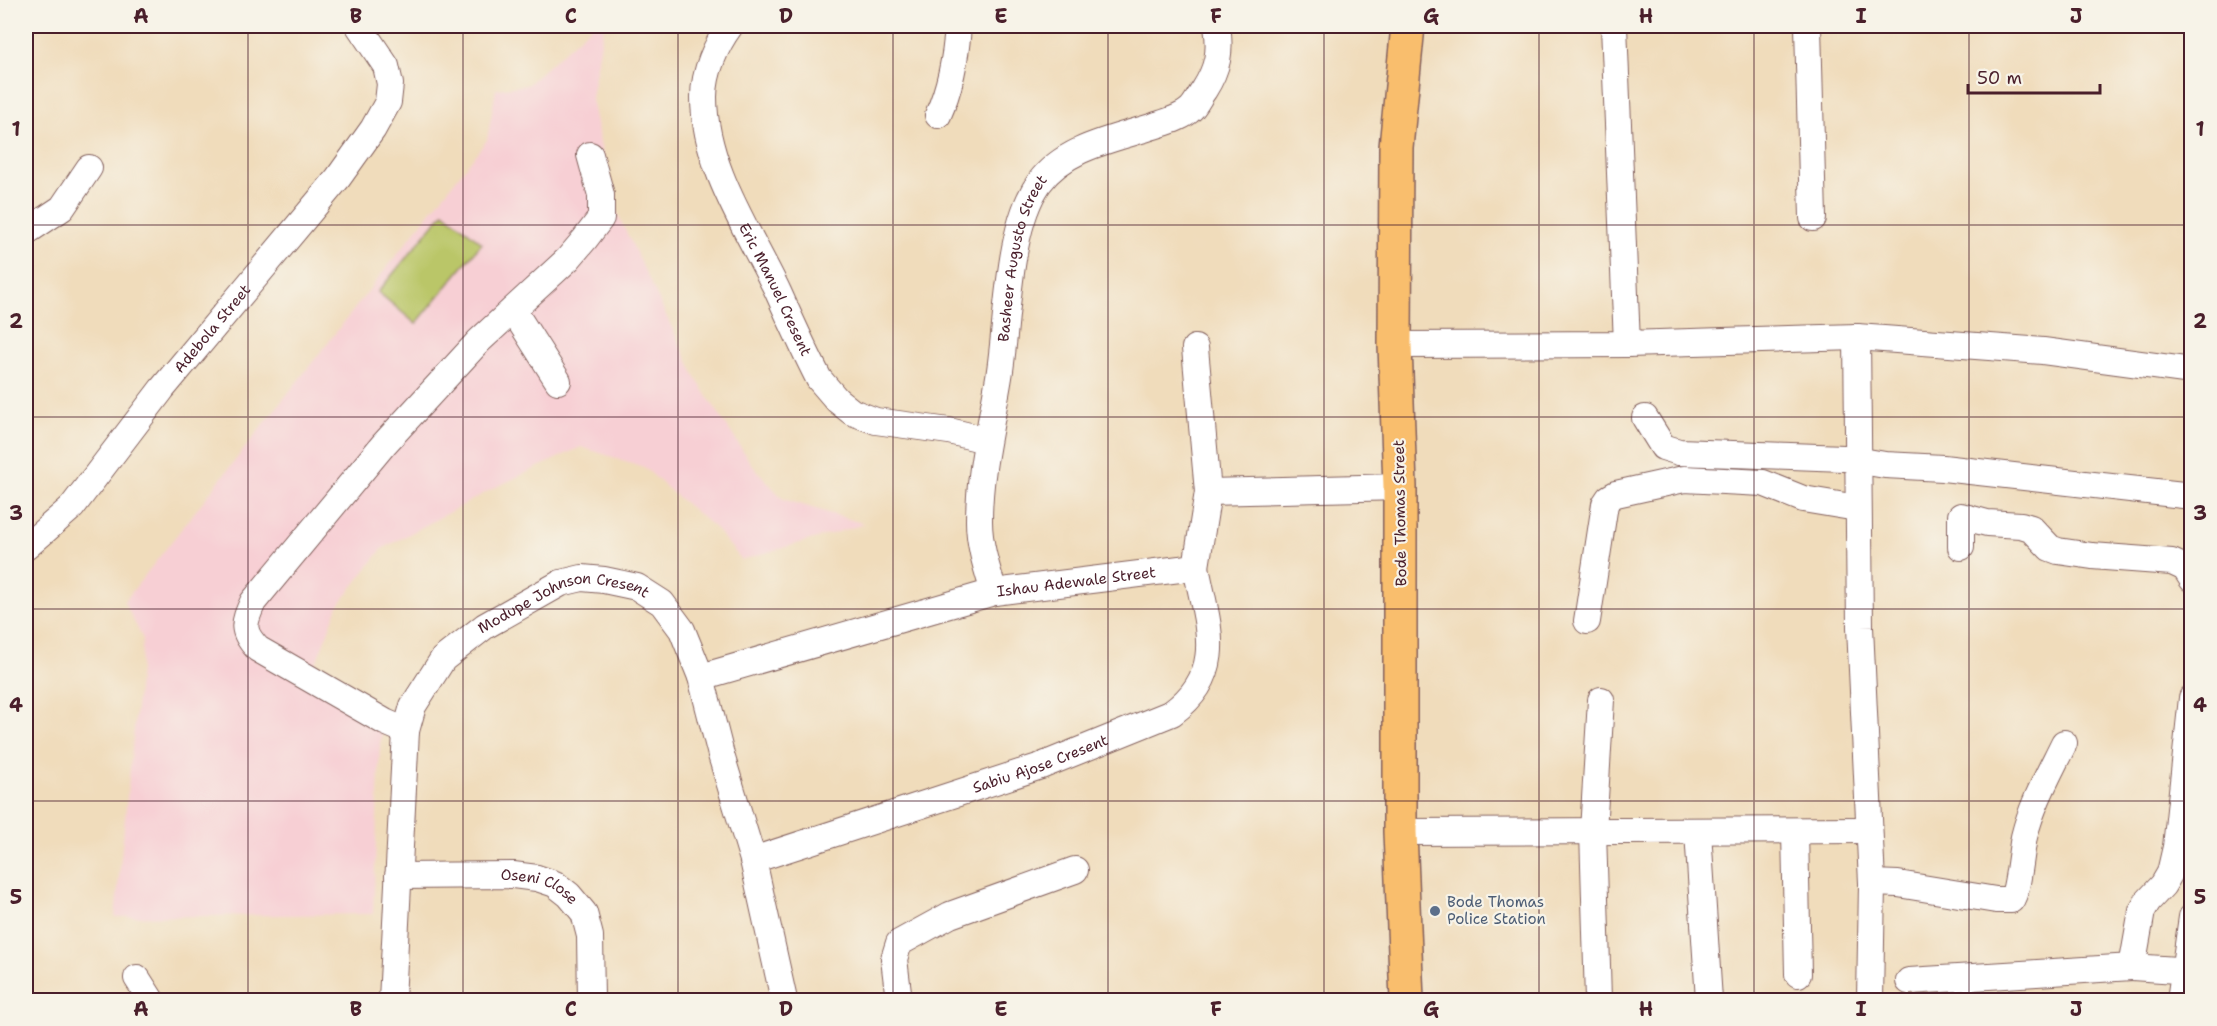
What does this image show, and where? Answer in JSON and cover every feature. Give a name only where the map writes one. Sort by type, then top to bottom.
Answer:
[{"type":"main road","name":"Bode Thomas Street","points":[[1407,1000],[1400,832],[1402,657],[1400,487],[1395,345],[1396,147],[1408,26]]},
{"type":"street","name":"Adebola Street","points":[[26,547],[72,507],[162,389],[338,178],[373,129],[388,102],[390,84],[386,66],[359,26]]},
{"type":"street","name":"Eric Manuel Cresent","points":[[730,26],[722,36],[710,63],[704,96],[708,133],[719,170],[733,203],[819,379],[837,400],[852,412],[876,421],[949,431],[986,440]]},
{"type":"street","points":[[938,115],[947,94],[956,51],[958,26]]},
{"type":"street","name":"Basheer Augusto Street","points":[[994,592],[984,558],[979,524],[980,479],[999,378],[1018,230],[1029,200],[1050,169],[1064,158],[1081,150],[1172,120],[1191,109],[1214,74],[1220,46],[1217,26]]},
{"type":"street","points":[[1614,26],[1627,344]]},
{"type":"street","points":[[1808,26],[1814,218]]},
{"type":"street","points":[[406,731],[386,722],[258,649],[247,636],[244,620],[253,602],[384,444],[479,341],[568,259],[600,218],[601,195],[590,155]]},
{"type":"street","points":[[26,232],[62,208],[89,168]]},
{"type":"street","points":[[513,310],[558,381]]},
{"type":"street","points":[[1395,345],[1627,344],[1857,336],[2043,351],[2192,370]]},
{"type":"street","points":[[1857,336],[1860,627],[1872,883],[1870,1000]]},
{"type":"street","points":[[1195,348],[1208,492],[1196,567]]},
{"type":"street","points":[[1645,418],[1664,447],[1679,452],[1857,459],[1885,465],[1943,468],[2192,496]]},
{"type":"street","points":[[1587,621],[1605,504],[1616,494],[1684,479],[1763,483],[1803,499],[1857,508]]},
{"type":"street","points":[[1208,492],[1400,487]]},
{"type":"street","points":[[1961,547],[1961,516],[1987,523],[2021,525],[2031,528],[2050,548],[2058,551],[2172,562],[2185,568],[2192,579]]},
{"type":"street","name":"Ishau Adewale Street","points":[[702,677],[994,592],[1196,567]]},
{"type":"street","name":"Sabiu Ajose Cresent","points":[[753,860],[1041,766],[1172,713],[1186,703],[1196,691],[1206,673],[1209,657],[1210,641],[1196,567]]},
{"type":"street","name":"Modupe Johnson Cresent","points":[[392,1000],[406,731],[413,706],[443,659],[485,626],[561,583],[582,578],[638,587],[662,603],[682,630],[702,677],[721,755],[753,860],[784,1000]]},
{"type":"street","points":[[2132,967],[2142,911],[2170,873],[2176,847],[2192,698]]},
{"type":"street","points":[[1598,1000],[1593,831],[1601,700]]},
{"type":"street","points":[[1872,883],[1898,884],[1996,900],[2011,900],[2015,895],[2018,869],[2031,812],[2064,743]]},
{"type":"street","points":[[1400,832],[1868,830]]},
{"type":"street","points":[[1795,831],[1798,974]]},
{"type":"street","points":[[1698,832],[1709,1000]]},
{"type":"street","points":[[899,1000],[894,959],[899,943],[950,915],[1074,870]]},
{"type":"street","name":"Oseni Close","points":[[398,876],[513,875],[537,878],[555,884],[569,895],[584,913],[590,936],[591,1000]]},
{"type":"street","points":[[2180,1000],[2187,971],[2192,917]]},
{"type":"street","points":[[1909,981],[2132,967],[2187,971]]},
{"type":"street","points":[[136,978],[152,1000]]},
{"type":"shaded area","points":[[592,26],[604,26],[591,98],[612,202],[697,380],[752,465],[783,499],[865,524],[742,560],[714,527],[644,467],[581,447],[494,488],[382,549],[338,606],[314,668],[385,722],[380,744],[373,914],[115,917],[143,639],[124,602],[487,140],[496,89],[527,85]]},
{"type":"green space","points":[[444,212],[482,243],[416,324],[378,292]]},
{"type":"place","name":"Bode Thomas Police Station","points":[[1435,911]]}]
